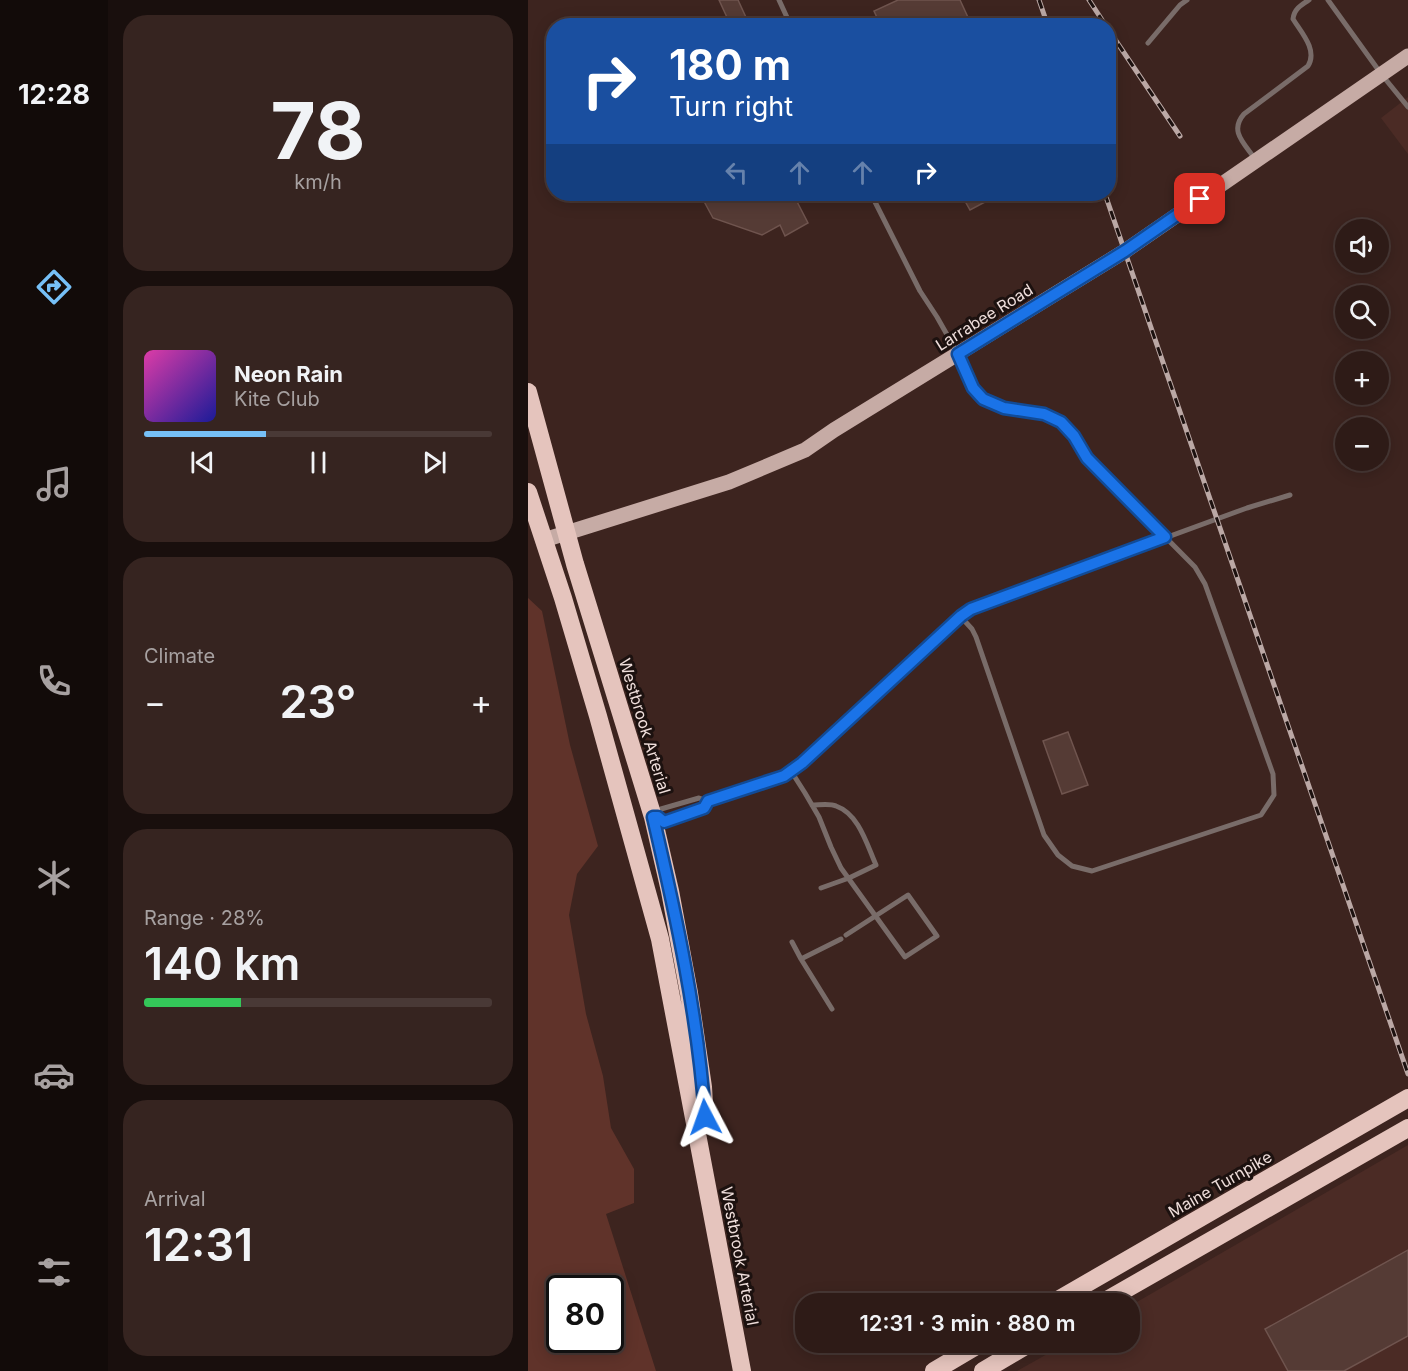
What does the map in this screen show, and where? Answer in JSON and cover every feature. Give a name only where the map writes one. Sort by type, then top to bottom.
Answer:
[{"type":"highway","name":"Westbrook Arterial","points":[[528,392],[644,820],[660,939],[742,1371]]},
{"type":"highway","name":"Westbrook Arterial","points":[[528,492],[595,706],[644,820],[670,891],[690,993],[703,1087],[705,1117],[701,1148]]},
{"type":"highway","name":"Maine Turnpike","points":[[1070,1293],[1408,1098]]},
{"type":"highway","points":[[1119,1293],[1408,1128]]},
{"type":"highway","points":[[934,1371],[965,1353]]},
{"type":"highway","points":[[983,1371],[1013,1353]]},
{"type":"main road","name":"Larrabee Road","points":[[544,540],[729,482],[805,450],[1125,251],[1408,56]]},
{"type":"lane","points":[[779,0],[787,18]]},
{"type":"lane","points":[[1148,43],[1180,4],[1187,0]]},
{"type":"lane","points":[[1256,160],[1237,134],[1239,119],[1308,66],[1311,61],[1311,48],[1293,19],[1299,7],[1309,0]]},
{"type":"lane","points":[[1328,0],[1408,107]]},
{"type":"lane","points":[[875,201],[920,291],[958,354],[973,388],[983,399],[1004,408],[1044,414],[1061,422],[1074,436],[1087,458],[1195,567],[1205,584],[1273,774],[1274,795],[1261,815],[1092,871],[1072,866],[1058,855],[1044,835],[976,637],[961,616]]},
{"type":"lane","points":[[644,820],[661,810],[699,798],[708,801],[784,776],[810,756],[971,609],[1165,537],[1290,495]]},
{"type":"lane","points":[[791,771],[819,817],[841,868],[849,878],[876,916],[905,957],[938,936],[908,895],[876,916],[844,937],[801,959]]},
{"type":"lane","points":[[644,820],[664,822],[704,808],[708,801]]},
{"type":"lane","points":[[812,805],[834,804],[848,812],[860,829],[876,865],[821,888]]},
{"type":"lane","points":[[792,942],[832,1009]]},
{"type":"shaded area","points":[[1408,97],[1408,154],[1381,118]]},
{"type":"shaded area","points":[[528,598],[542,611],[570,745],[598,846],[577,874],[569,915],[586,1014],[603,1076],[611,1128],[634,1169],[634,1203],[606,1214],[656,1371],[528,1371]]},
{"type":"shaded area","points":[[1408,1145],[1408,1371],[1017,1371],[1049,1353],[1140,1353],[1140,1300]]},
{"type":"building","points":[[719,0],[738,0],[746,18],[727,18]]},
{"type":"building","points":[[898,0],[960,0],[968,18],[877,18],[874,11]]},
{"type":"building","points":[[704,201],[797,201],[808,223],[785,236],[780,225],[762,235],[713,218]]},
{"type":"building","points":[[965,201],[987,201],[970,210]]},
{"type":"building","points":[[1068,732],[1088,785],[1062,794],[1043,741]]},
{"type":"building","points":[[1408,1250],[1408,1336],[1344,1371],[1288,1371],[1265,1329]]},
{"type":"railway","points":[[1039,0],[1045,18]]},
{"type":"railway","points":[[1089,0],[1101,18]]},
{"type":"railway","points":[[1116,41],[1180,136]]},
{"type":"railway","points":[[1107,201],[1408,1074]]},
{"type":"route","points":[[705,1117],[690,993],[653,817],[658,817],[664,822],[704,808],[708,801],[784,776],[802,763],[971,609],[1165,537],[1087,458],[1074,436],[1061,422],[1044,414],[1004,408],[983,399],[973,388],[958,354],[1125,251],[1200,199]]}]
